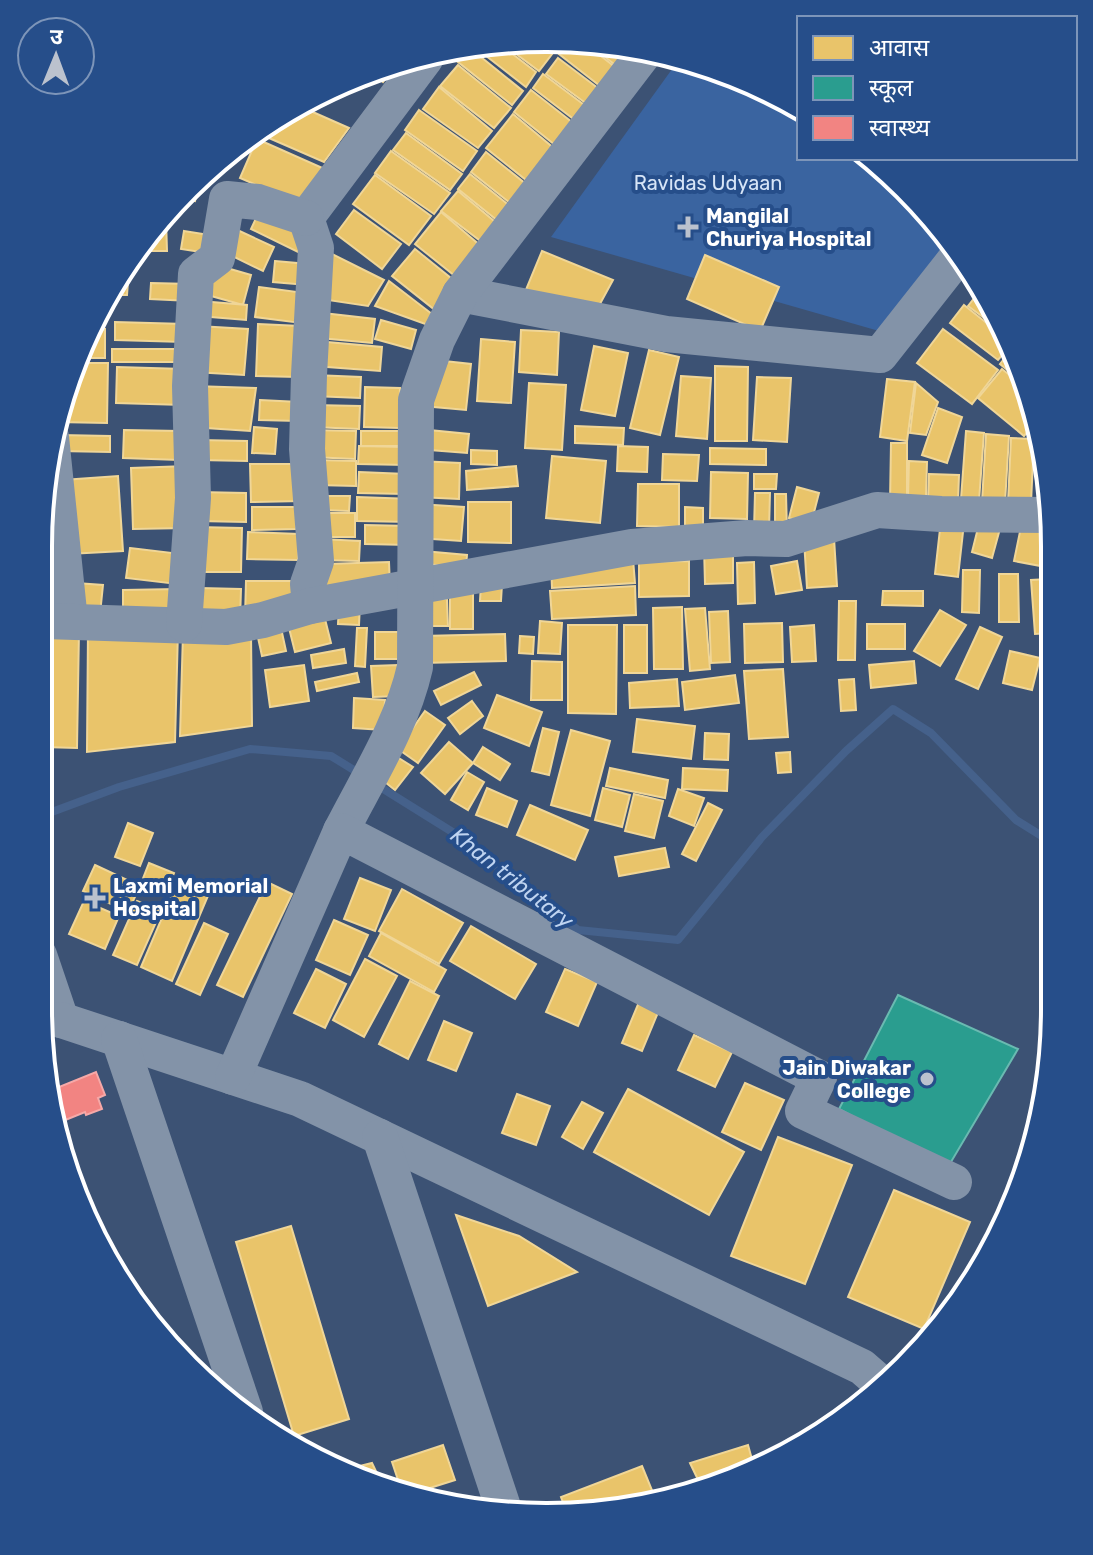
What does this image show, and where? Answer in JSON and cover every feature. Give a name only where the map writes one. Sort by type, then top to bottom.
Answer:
[{"type":"street","points":[[233,1077],[346,822],[411,688],[415,667],[416,400],[437,340],[460,294],[638,61]]},
{"type":"street","points":[[306,218],[417,70]]},
{"type":"street","points":[[184,624],[193,498],[190,386],[196,274],[217,258],[227,199],[258,202],[306,218]]},
{"type":"street","points":[[306,218],[316,248],[307,449],[316,561],[308,584],[310,606]]},
{"type":"street","points":[[460,294],[666,334],[880,355],[952,264]]},
{"type":"street","points":[[53,510],[57,621],[226,627],[310,606],[632,547],[747,538],[786,539],[877,510],[1040,515]]},
{"type":"street","points":[[346,822],[819,1078],[803,1111],[954,1182]]},
{"type":"street","points":[[53,1032],[119,1039],[300,1099],[862,1367],[875,1378]]},
{"type":"street","points":[[119,1039],[240,1397]]},
{"type":"street","points":[[380,1137],[501,1501]]},
{"type":"green space","name":"Ravidas Udyaan","points":[[672,69],[736,90],[797,120],[797,160],[855,160],[896,197],[944,252],[879,331],[551,237]]},
{"type":"building: आवास","points":[[554,52],[539,71],[515,53]]},
{"type":"building: आवास","points":[[512,53],[536,72],[526,87],[486,56]]},
{"type":"building: आवास","points":[[559,54],[599,55],[624,74],[609,93]]},
{"type":"building: आवास","points":[[603,55],[637,61],[627,74]]},
{"type":"building: आवास","points":[[480,56],[523,91],[512,105],[458,62]]},
{"type":"building: आवास","points":[[558,58],[607,95],[595,110],[546,74]]},
{"type":"building: आवास","points":[[458,65],[511,108],[494,128],[440,86]]},
{"type":"building: आवास","points":[[543,74],[595,113],[584,127],[533,88]]},
{"type":"building: आवास","points":[[439,87],[492,131],[478,148],[423,109]]},
{"type":"building: आवास","points":[[531,90],[582,130],[565,153],[514,112]]},
{"type":"building: आवास","points":[[419,110],[477,151],[463,171],[405,130]]},
{"type":"building: आवास","points":[[312,111],[349,128],[324,162],[268,138]]},
{"type":"building: आवास","points":[[513,114],[562,155],[536,188],[486,148]]},
{"type":"building: आवास","points":[[406,133],[462,174],[450,190],[393,150]]},
{"type":"building: आवास","points":[[263,142],[327,170],[310,208],[240,178],[253,148]]},
{"type":"building: आवास","points":[[391,151],[450,193],[434,214],[375,173]]},
{"type":"building: आवास","points":[[486,152],[536,192],[520,211],[471,172]]},
{"type":"building: आवास","points":[[470,174],[520,214],[508,229],[458,189]]},
{"type":"building: आवास","points":[[375,175],[431,216],[409,245],[353,204]]},
{"type":"building: आवास","points":[[458,191],[505,230],[491,249],[441,211]]},
{"type":"building: आवास","points":[[354,210],[401,244],[382,269],[336,234]]},
{"type":"building: आवास","points":[[441,212],[489,253],[465,284],[415,244]]},
{"type":"building: आवास","points":[[258,214],[307,238],[300,253],[251,229]]},
{"type":"building: आवास","points":[[233,228],[274,247],[263,271],[222,251]]},
{"type":"building: आवास","points":[[166,230],[167,251],[150,251]]},
{"type":"building: आवास","points":[[184,231],[216,236],[214,254],[181,249]]},
{"type":"building: आवास","points":[[322,249],[384,280],[368,306],[321,299]]},
{"type":"building: आवास","points":[[415,249],[462,287],[440,314],[392,276]]},
{"type":"building: आवास","points":[[542,251],[613,280],[595,313],[525,292]]},
{"type":"building: आवास","points":[[705,255],[779,287],[760,331],[687,299]]},
{"type":"building: आवास","points":[[275,261],[308,264],[307,285],[273,282]]},
{"type":"building: आवास","points":[[213,264],[251,275],[243,305],[204,294]]},
{"type":"building: आवास","points":[[389,281],[432,314],[428,325],[375,306]]},
{"type":"building: आवास","points":[[151,283],[191,284],[190,301],[150,299]]},
{"type":"building: आवास","points":[[259,287],[305,293],[301,323],[255,317]]},
{"type":"building: आवास","points":[[974,298],[985,319],[968,306]]},
{"type":"building: आवास","points":[[200,301],[247,305],[246,320],[199,316]]},
{"type":"building: आवास","points":[[964,305],[988,324],[1002,355],[998,360],[950,323]]},
{"type":"building: आवास","points":[[323,313],[375,319],[372,343],[320,338]]},
{"type":"building: आवास","points":[[381,320],[416,330],[411,349],[375,339]]},
{"type":"building: आवास","points":[[115,322],[185,324],[184,342],[115,340]]},
{"type":"building: आवास","points":[[258,324],[300,326],[298,377],[256,376]]},
{"type":"building: आवास","points":[[198,326],[248,329],[244,375],[194,372]]},
{"type":"building: आवास","points":[[103,329],[105,329],[105,358],[90,358]]},
{"type":"building: आवास","points":[[943,329],[998,370],[972,404],[917,363]]},
{"type":"building: आवास","points":[[521,330],[559,332],[557,375],[519,372]]},
{"type":"building: आवास","points":[[481,339],[515,342],[511,403],[477,401]]},
{"type":"building: आवास","points":[[316,341],[382,347],[380,371],[314,366]]},
{"type":"building: आवास","points":[[594,346],[628,353],[615,416],[581,410]]},
{"type":"building: आवास","points":[[112,349],[184,349],[184,362],[112,362]]},
{"type":"building: आवास","points":[[649,350],[679,357],[660,435],[630,428]]},
{"type":"building: आवास","points":[[435,360],[471,364],[466,410],[423,406]]},
{"type":"building: आवास","points":[[88,363],[108,363],[107,423],[68,422]]},
{"type":"building: आवास","points":[[715,366],[748,367],[747,441],[715,441]]},
{"type":"building: आवास","points":[[117,367],[184,369],[183,405],[116,403]]},
{"type":"building: आवास","points":[[1002,369],[1010,376],[1027,432],[1024,436],[978,398]]},
{"type":"building: आवास","points":[[314,375],[361,377],[360,398],[313,396]]},
{"type":"building: आवास","points":[[681,376],[711,378],[707,439],[676,436]]},
{"type":"building: आवास","points":[[757,377],[791,378],[787,442],[753,440]]},
{"type":"building: आवास","points":[[887,379],[915,382],[907,441],[880,437]]},
{"type":"building: आवास","points":[[529,383],[566,385],[562,450],[525,448]]},
{"type":"building: आवास","points":[[916,383],[938,402],[926,435],[910,433]]},
{"type":"building: आवास","points":[[193,386],[256,388],[250,431],[191,427]]},
{"type":"building: आवास","points":[[365,387],[400,388],[399,428],[364,427]]},
{"type":"building: आवास","points":[[260,400],[299,402],[298,421],[259,420]]},
{"type":"building: आवास","points":[[313,405],[360,406],[359,429],[312,427]]},
{"type":"building: आवास","points":[[938,408],[962,417],[947,463],[922,455]]},
{"type":"building: आवास","points":[[575,426],[624,428],[623,445],[575,443]]},
{"type":"building: आवास","points":[[254,427],[277,429],[275,454],[252,453]]},
{"type":"building: आवास","points":[[419,429],[469,434],[467,453],[417,449]]},
{"type":"building: आवास","points":[[124,430],[180,431],[179,460],[123,458]]},
{"type":"building: आवास","points":[[311,430],[356,431],[355,459],[310,457]]},
{"type":"building: आवास","points":[[361,431],[402,431],[402,446],[361,446]]},
{"type":"building: आवास","points":[[966,431],[984,433],[979,501],[961,499]]},
{"type":"building: आवास","points":[[986,434],[1009,436],[1005,503],[982,502]]},
{"type":"building: आवास","points":[[65,435],[110,436],[110,452],[62,451]]},
{"type":"building: आवास","points":[[1011,438],[1028,439],[1033,461],[1031,503],[1008,502]]},
{"type":"building: आवास","points":[[199,440],[247,441],[247,461],[199,460]]},
{"type":"building: आवास","points":[[891,443],[907,443],[907,502],[890,503]]},
{"type":"building: आवास","points":[[359,446],[406,447],[406,465],[358,464]]},
{"type":"building: आवास","points":[[618,446],[648,447],[647,472],[617,471]]},
{"type":"building: आवास","points":[[710,448],[766,449],[766,465],[710,464]]},
{"type":"building: आवास","points":[[471,450],[497,451],[497,465],[471,464]]},
{"type":"building: आवास","points":[[663,454],[699,455],[697,481],[662,480]]},
{"type":"building: आवास","points":[[552,456],[606,461],[600,523],[546,518]]},
{"type":"building: आवास","points":[[317,460],[356,461],[356,486],[316,485]]},
{"type":"building: आवास","points":[[418,461],[460,463],[459,499],[418,497]]},
{"type":"building: आवास","points":[[909,461],[927,462],[926,498],[908,498]]},
{"type":"building: आवास","points":[[250,464],[301,464],[302,501],[251,502]]},
{"type":"building: आवास","points":[[187,466],[188,528],[133,529],[131,468]]},
{"type":"building: आवास","points":[[516,466],[518,486],[467,490],[466,471]]},
{"type":"building: आवास","points":[[359,472],[406,474],[405,494],[358,493]]},
{"type":"building: आवास","points":[[711,472],[748,473],[747,519],[710,518]]},
{"type":"building: आवास","points":[[754,474],[777,474],[776,489],[754,489]]},
{"type":"building: आवास","points":[[929,474],[959,475],[958,501],[928,499]]},
{"type":"building: आवास","points":[[118,476],[123,551],[69,554],[63,480]]},
{"type":"building: आवास","points":[[638,484],[679,484],[679,527],[637,526]]},
{"type":"building: आवास","points":[[797,487],[819,493],[811,524],[789,518]]},
{"type":"building: आवास","points":[[198,492],[246,493],[246,522],[198,521]]},
{"type":"building: आवास","points":[[755,493],[770,493],[769,530],[754,530]]},
{"type":"building: आवास","points":[[775,494],[786,494],[787,531],[775,531]]},
{"type":"building: आवास","points":[[320,496],[350,496],[349,511],[320,510]]},
{"type":"building: आवास","points":[[357,497],[413,499],[412,522],[357,521]]},
{"type":"building: आवास","points":[[468,502],[511,502],[511,543],[468,542]]},
{"type":"building: आवास","points":[[418,504],[464,507],[461,541],[418,538]]},
{"type":"building: आवास","points":[[252,507],[296,507],[296,529],[252,530]]},
{"type":"building: आवास","points":[[685,507],[703,508],[703,534],[685,534]]},
{"type":"building: आवास","points":[[317,513],[355,513],[355,537],[317,537]]},
{"type":"building: आवास","points":[[1023,517],[1040,520],[1041,566],[1014,561]]},
{"type":"building: आवास","points":[[941,520],[964,523],[958,577],[935,574]]},
{"type":"building: आवास","points":[[980,520],[1001,525],[992,558],[972,552]]},
{"type":"building: आवास","points":[[365,525],[410,526],[409,545],[365,544]]},
{"type":"building: आवास","points":[[197,527],[242,528],[241,572],[196,572]]},
{"type":"building: आवास","points":[[248,532],[299,534],[298,560],[247,559]]},
{"type":"building: आवास","points":[[834,538],[837,586],[807,588],[804,540]]},
{"type":"building: आवास","points":[[321,539],[360,541],[359,561],[320,560]]},
{"type":"building: आवास","points":[[733,546],[733,583],[705,584],[704,547]]},
{"type":"building: आवास","points":[[130,548],[181,554],[177,584],[126,578]]},
{"type":"building: आवास","points":[[423,551],[467,555],[466,567],[422,564]]},
{"type":"building: आवास","points":[[633,559],[635,583],[552,588],[551,563]]},
{"type":"building: आवास","points":[[689,561],[689,596],[639,597],[639,562]]},
{"type":"building: आवास","points":[[797,561],[802,590],[776,594],[771,566]]},
{"type":"building: आवास","points":[[389,562],[390,586],[326,588],[325,564]]},
{"type":"building: आवास","points":[[754,562],[755,603],[738,604],[737,563]]},
{"type":"building: आवास","points":[[963,570],[980,570],[979,613],[962,612]]},
{"type":"building: आवास","points":[[999,574],[1018,574],[1019,622],[999,622]]},
{"type":"building: आवास","points":[[1041,579],[1041,634],[1035,634],[1031,580]]},
{"type":"building: आवास","points":[[246,581],[296,581],[298,597],[245,617]]},
{"type":"building: आवास","points":[[76,583],[103,585],[100,614],[73,612]]},
{"type":"building: आवास","points":[[481,583],[502,584],[501,601],[480,601]]},
{"type":"building: आवास","points":[[635,586],[636,615],[552,619],[550,591]]},
{"type":"building: आवास","points":[[200,588],[241,589],[240,621],[199,620]]},
{"type":"building: आवास","points":[[177,589],[176,612],[123,615],[123,590]]},
{"type":"building: आवास","points":[[883,591],[923,591],[923,606],[882,605]]},
{"type":"building: आवास","points":[[450,592],[473,593],[473,629],[450,629]]},
{"type":"building: आवास","points":[[419,599],[447,599],[448,626],[419,626]]},
{"type":"building: आवास","points":[[839,601],[856,601],[855,660],[838,660]]},
{"type":"building: आवास","points":[[339,602],[360,603],[359,625],[338,624]]},
{"type":"building: आवास","points":[[682,607],[683,669],[654,669],[653,608]]},
{"type":"building: आवास","points":[[705,608],[710,669],[690,671],[685,609]]},
{"type":"building: आवास","points":[[940,610],[966,625],[940,666],[914,651]]},
{"type":"building: आवास","points":[[323,611],[331,643],[295,652],[287,620]]},
{"type":"building: आवास","points":[[728,611],[730,662],[711,663],[709,612]]},
{"type":"building: आवास","points":[[540,621],[562,623],[560,654],[538,653]]},
{"type":"building: आवास","points":[[782,623],[783,662],[745,663],[744,624]]},
{"type":"building: आवास","points":[[867,624],[905,624],[905,649],[867,649]]},
{"type":"building: आवास","points":[[568,625],[617,625],[616,714],[568,713]]},
{"type":"building: आवास","points":[[624,625],[647,625],[647,673],[624,673]]},
{"type":"building: आवास","points":[[814,625],[816,661],[792,662],[790,627]]},
{"type":"building: आवास","points":[[980,627],[1002,637],[978,689],[956,679]]},
{"type":"building: आवास","points":[[281,628],[286,651],[262,656],[257,633]]},
{"type":"building: आवास","points":[[357,628],[367,628],[365,667],[355,666]]},
{"type":"building: आवास","points":[[52,630],[79,631],[77,748],[52,747]]},
{"type":"building: आवास","points":[[88,630],[178,631],[175,742],[87,752]]},
{"type":"building: आवास","points":[[375,632],[412,632],[412,659],[375,659]]},
{"type":"building: आवास","points":[[183,633],[251,633],[252,726],[180,736]]},
{"type":"building: आवास","points":[[505,634],[506,661],[422,663],[422,636]]},
{"type":"building: आवास","points":[[520,636],[534,637],[533,654],[519,653]]},
{"type":"building: आवास","points":[[344,649],[346,663],[313,668],[311,655]]},
{"type":"building: आवास","points":[[1010,651],[1040,658],[1032,690],[1003,683]]},
{"type":"building: आवास","points":[[532,661],[562,662],[562,700],[531,700]]},
{"type":"building: आवास","points":[[914,661],[916,683],[871,688],[869,665]]},
{"type":"building: आवास","points":[[304,665],[309,701],[270,707],[265,670]]},
{"type":"building: आवास","points":[[398,665],[399,696],[373,697],[371,666]]},
{"type":"building: आवास","points":[[783,669],[788,737],[749,739],[744,671]]},
{"type":"building: आवास","points":[[474,672],[481,685],[441,705],[434,691]]},
{"type":"building: आवास","points":[[357,673],[359,682],[317,691],[315,682]]},
{"type":"building: आवास","points":[[735,675],[739,703],[685,710],[682,682]]},
{"type":"building: आवास","points":[[677,679],[679,706],[630,708],[629,683]]},
{"type":"building: आवास","points":[[854,679],[856,710],[841,711],[839,680]]},
{"type":"building: आवास","points":[[497,695],[542,712],[529,746],[484,728]]},
{"type":"building: आवास","points":[[354,698],[385,700],[383,730],[353,728]]},
{"type":"building: आवास","points":[[472,701],[483,716],[460,734],[448,718]]},
{"type":"building: आवास","points":[[425,711],[445,725],[418,763],[398,749]]},
{"type":"building: आवास","points":[[637,719],[695,726],[691,759],[633,752]]},
{"type":"building: आवास","points":[[543,728],[559,732],[549,775],[532,771]]},
{"type":"building: आवास","points":[[571,730],[610,741],[590,816],[551,805]]},
{"type":"building: आवास","points":[[705,733],[729,734],[728,760],[704,759]]},
{"type":"building: आवास","points":[[449,742],[473,763],[445,794],[421,773]]},
{"type":"building: आवास","points":[[483,747],[510,764],[500,780],[473,763]]},
{"type":"building: आवास","points":[[790,752],[791,772],[778,773],[776,753]]},
{"type":"building: आवास","points":[[394,755],[413,767],[395,790],[380,778]]},
{"type":"building: आवास","points":[[610,768],[668,780],[665,798],[606,786]]},
{"type":"building: आवास","points":[[683,768],[728,770],[727,791],[682,789]]},
{"type":"building: आवास","points":[[467,772],[484,782],[468,810],[451,800]]},
{"type":"building: आवास","points":[[487,788],[517,801],[507,827],[476,815]]},
{"type":"building: आवास","points":[[603,788],[630,795],[622,827],[595,820]]},
{"type":"building: आवास","points":[[678,789],[704,798],[694,826],[669,816]]},
{"type":"building: आवास","points":[[634,794],[663,801],[654,838],[625,831]]},
{"type":"building: आवास","points":[[708,803],[722,810],[696,861],[682,854]]},
{"type":"building: आवास","points":[[530,805],[588,830],[575,860],[517,835]]},
{"type":"building: आवास","points":[[128,823],[153,833],[140,866],[115,857]]},
{"type":"building: आवास","points":[[665,848],[669,867],[619,876],[615,857]]},
{"type":"building: आवास","points":[[149,863],[174,873],[167,891],[142,881]]},
{"type":"building: आवास","points":[[95,865],[140,886],[128,912],[83,891]]},
{"type":"building: आवास","points":[[179,878],[210,891],[172,981],[141,967]]},
{"type":"building: आवास","points":[[360,878],[391,890],[375,931],[344,919]]},
{"type":"building: आवास","points":[[267,882],[292,894],[243,997],[217,985]]},
{"type":"building: आवास","points":[[402,889],[463,923],[439,964],[379,931]]},
{"type":"building: आवास","points":[[84,901],[119,916],[105,949],[69,934]]},
{"type":"building: आवास","points":[[137,901],[161,911],[137,965],[113,955]]},
{"type":"building: आवास","points":[[334,920],[368,935],[350,975],[316,960]]},
{"type":"building: आवास","points":[[204,923],[228,934],[200,995],[176,984]]},
{"type":"building: आवास","points":[[471,926],[536,964],[515,999],[450,961]]},
{"type":"building: आवास","points":[[381,933],[446,970],[434,992],[369,956]]},
{"type":"building: आवास","points":[[365,959],[397,976],[364,1037],[333,1020]]},
{"type":"building: आवास","points":[[316,969],[346,984],[325,1028],[294,1013]]},
{"type":"building: आवास","points":[[565,969],[597,982],[578,1026],[546,1012]]},
{"type":"building: आवास","points":[[410,981],[439,996],[408,1059],[379,1044]]},
{"type":"building: आवास","points":[[639,1002],[659,1010],[642,1051],[622,1043]]},
{"type":"building: आवास","points":[[444,1021],[472,1033],[456,1071],[428,1060]]},
{"type":"building: आवास","points":[[694,1035],[732,1052],[715,1087],[678,1070]]},
{"type":"building: आवास","points":[[745,1083],[784,1100],[761,1150],[722,1132]]},
{"type":"building: आवास","points":[[628,1089],[744,1152],[709,1215],[594,1152]]},
{"type":"building: आवास","points":[[517,1094],[550,1106],[536,1145],[502,1133]]},
{"type":"building: आवास","points":[[582,1102],[603,1113],[583,1149],[562,1137]]},
{"type":"building: आवास","points":[[778,1137],[852,1165],[805,1284],[731,1256]]},
{"type":"building: आवास","points":[[894,1190],[970,1222],[923,1329],[848,1297]]},
{"type":"building: आवास","points":[[456,1215],[519,1236],[577,1272],[488,1306]]},
{"type":"building: आवास","points":[[291,1226],[349,1419],[296,1435],[293,1433],[236,1242]]},
{"type":"building: आवास","points":[[443,1445],[455,1480],[429,1488],[419,1486],[398,1480],[392,1462]]},
{"type":"building: आवास","points":[[748,1445],[752,1458],[698,1479],[690,1463]]},
{"type":"building: आवास","points":[[372,1463],[377,1473],[360,1466]]},
{"type":"building: आवास","points":[[642,1466],[652,1491],[579,1502],[563,1502],[561,1497]]},
{"type":"building: स्कूल","name":"Jain Diwakar College","points":[[898,995],[1018,1049],[948,1167],[839,1109]]},
{"type":"building: स्वास्थ्य","points":[[96,1072],[105,1095],[98,1098],[102,1109],[65,1120],[59,1087]]},
{"type":"waterway","name":"Khan tributary","points":[[377,785],[454,833],[578,930],[678,940],[762,837],[846,751],[893,709],[931,733],[1016,820],[1041,836]]},
{"type":"waterway","name":"Khan tributary","points":[[52,812],[119,787],[250,749],[331,756],[362,775]]},
{"type":"place","name":"Mangilal Churiya Hospital","points":[[688,227]]},
{"type":"place","name":"Laxmi Memorial Hospital","points":[[95,898]]},
{"type":"place","name":"Jain Diwakar College","points":[[927,1079]]}]
